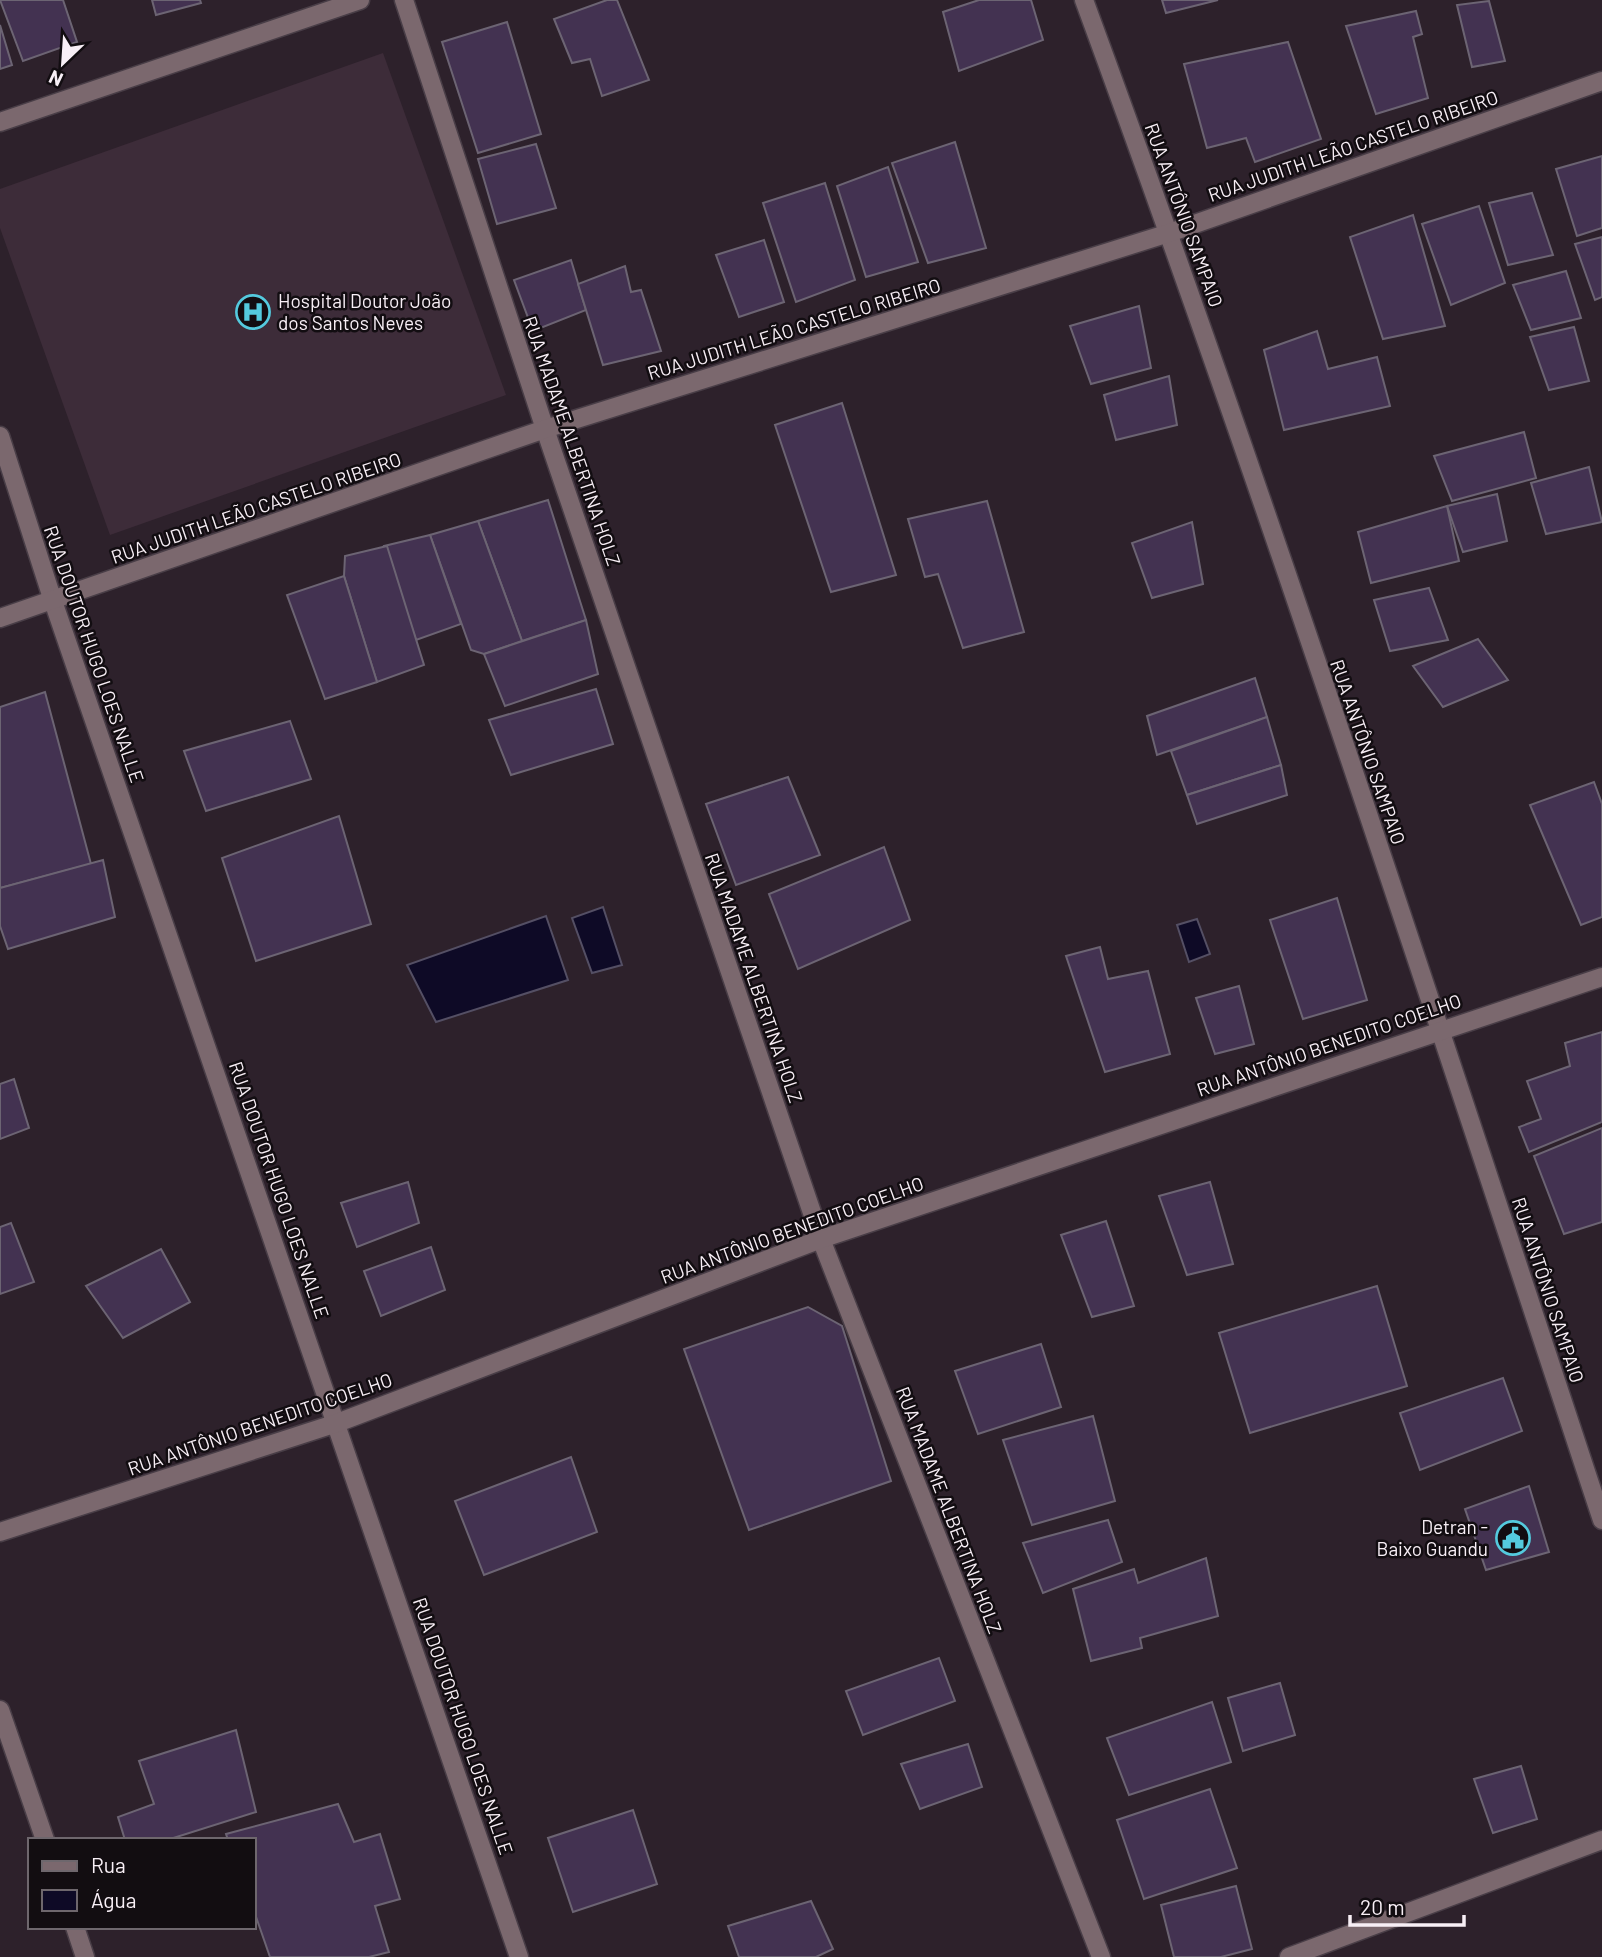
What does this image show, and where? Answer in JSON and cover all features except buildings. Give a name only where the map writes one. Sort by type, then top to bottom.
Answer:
[{"type":"street","points":[[0,122],[360,0]]},
{"type":"street","name":"RUA MADAME ALBERTINA HOLZ","points":[[404,0],[545,429],[821,1238],[1101,1957]]},
{"type":"street","name":"RUA ANTÔNIO SAMPAIO","points":[[1084,0],[1170,233],[1440,1029],[1602,1520]]},
{"type":"street","name":"RUA JUDITH LEÃO CASTELO RIBEIRO","points":[[0,618],[545,429],[1170,233],[1602,81]]},
{"type":"street","name":"RUA DOUTOR HUGO LOES NALLE","points":[[0,436],[53,601],[519,1957]]},
{"type":"street","name":"RUA ANTÔNIO BENEDITO COELHO","points":[[0,1532],[337,1423],[821,1238],[1602,977]]},
{"type":"street","points":[[0,1710],[44,1838]]},
{"type":"street","points":[[1289,1957],[1602,1840]]},
{"type":"street","points":[[76,1929],[85,1957]]},
{"type":"shaded area","name":"Hospital Doutor João dos Santos Neves","points":[[383,53],[506,395],[110,535],[0,228],[0,189]]},
{"type":"water","points":[[603,907],[622,965],[592,973],[572,918]]},
{"type":"water","points":[[546,916],[568,980],[436,1022],[407,965]]},
{"type":"water","points":[[1197,919],[1210,954],[1189,962],[1177,925]]},
{"type":"place","name":"Hospital Doutor João dos Santos Neves","points":[[253,312]]},
{"type":"place","name":"Detran - Baixo Guandu","points":[[1513,1538]]}]
